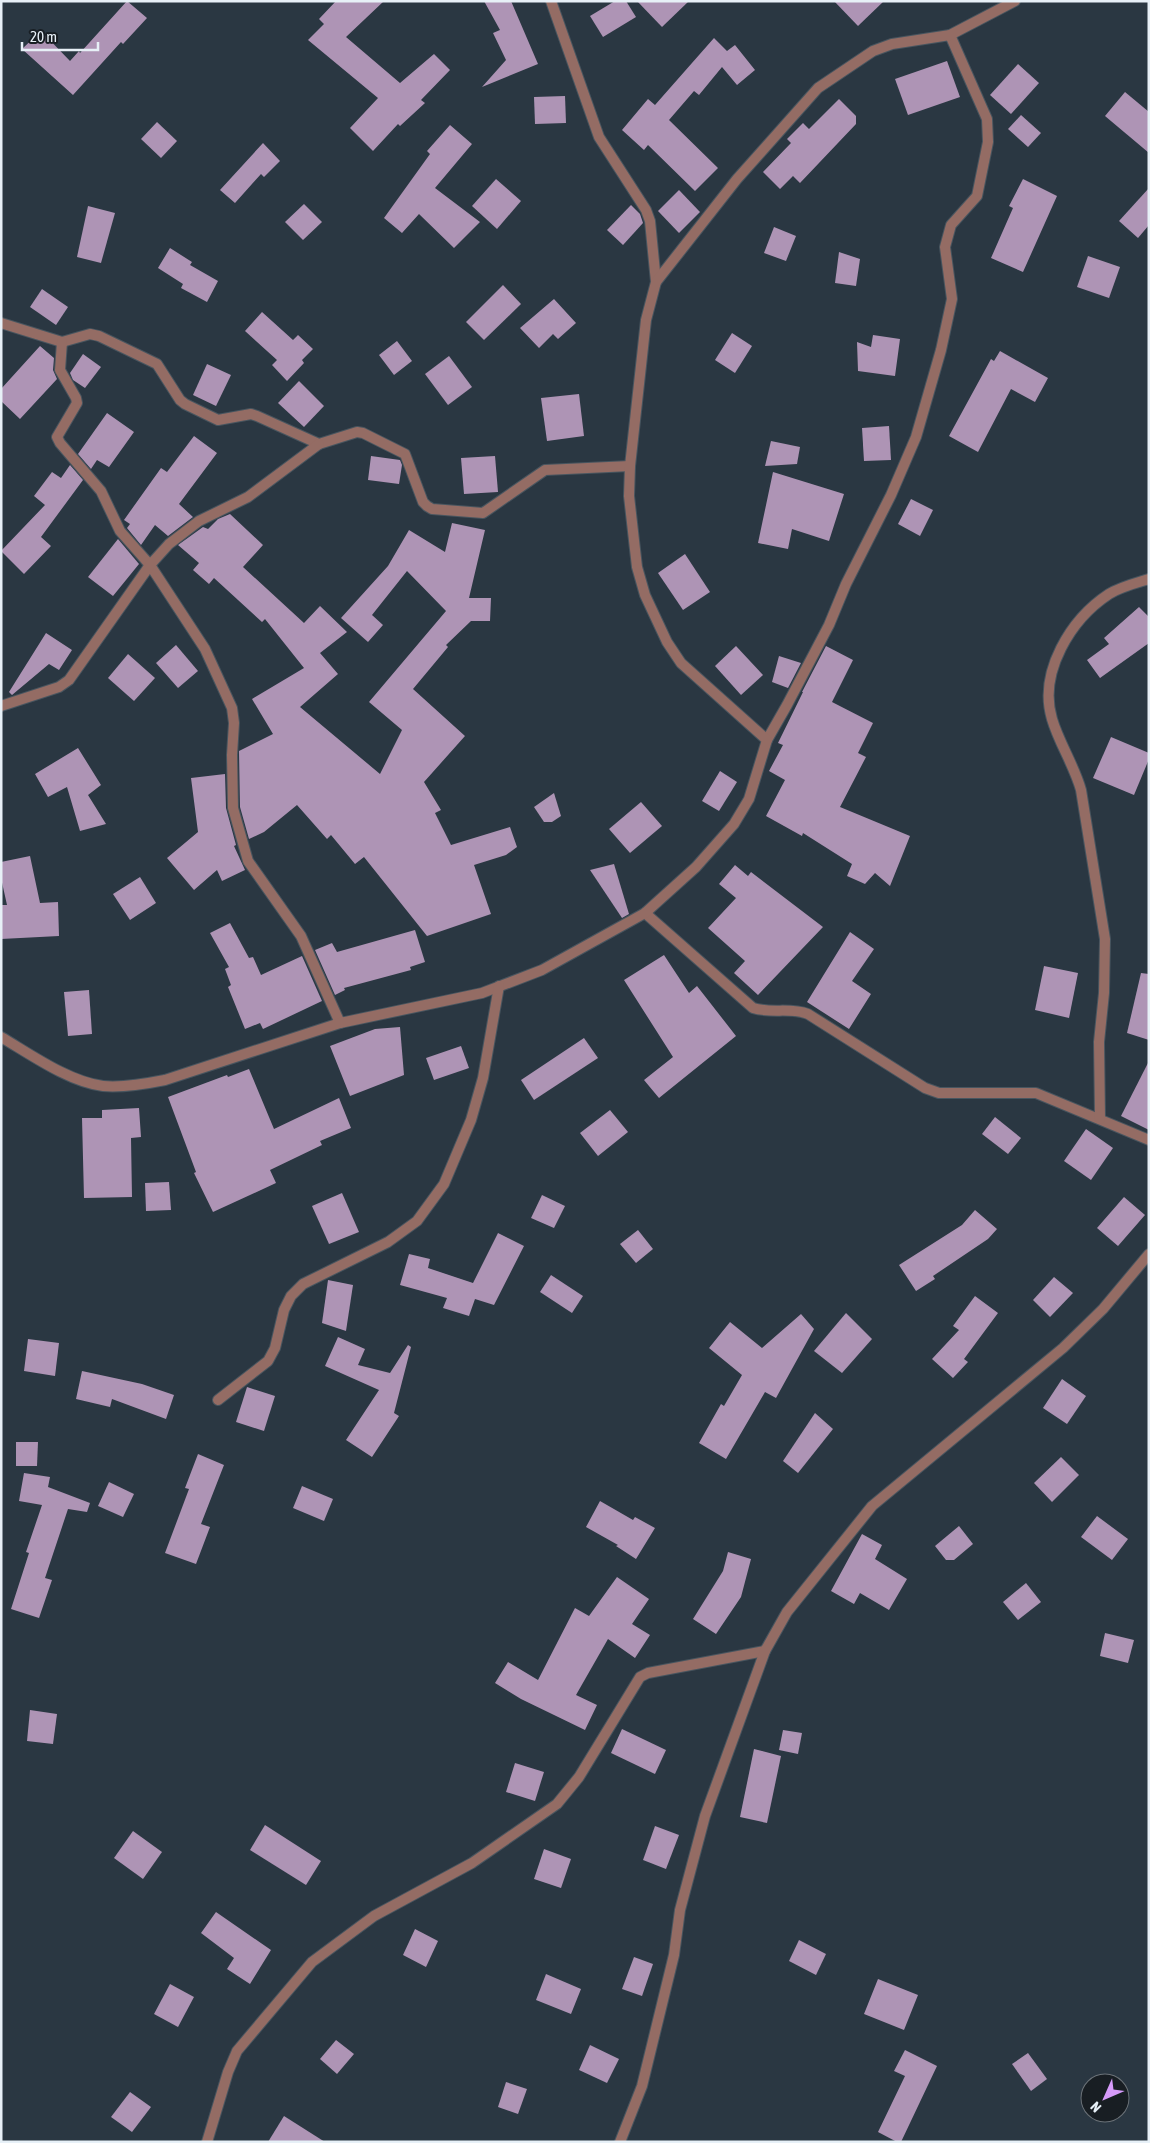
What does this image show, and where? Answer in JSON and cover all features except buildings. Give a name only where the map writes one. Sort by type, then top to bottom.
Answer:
[{"type":"street","points":[[551,1],[599,137],[646,210],[650,221],[656,282]]},
{"type":"street","points":[[767,740],[681,664],[667,642],[646,595],[637,567],[629,496],[630,466],[646,320],[656,282],[737,179],[818,88],[873,51],[892,44],[950,35],[1015,1]]},
{"type":"street","points":[[1,1037],[66,1074],[102,1086],[136,1085],[165,1080],[340,1023],[482,993],[542,970],[645,913],[696,867],[734,824],[749,799],[767,740],[829,625],[846,584],[916,437],[952,299],[945,247],[951,225],[977,196],[988,142],[987,119],[950,35]]},
{"type":"street","points":[[1,323],[62,342],[90,334],[99,336],[157,364],[180,400],[218,420],[251,414],[319,444]]},
{"type":"street","points":[[62,342],[60,370],[77,403],[58,437],[60,443],[101,491],[120,531],[150,565],[205,649],[232,708],[234,723],[232,754],[233,808],[248,861],[301,936],[340,1023]]},
{"type":"street","points":[[1,706],[58,687],[69,680],[150,565],[185,530],[248,497],[319,444],[357,432],[363,433],[405,454],[423,502],[427,506],[483,513],[545,470],[630,466]]},
{"type":"street","points":[[1100,1119],[1099,1042],[1104,993],[1103,923],[1081,790],[1076,772],[1052,719],[1048,683],[1054,662],[1087,612],[1110,593],[1149,579]]},
{"type":"street","points":[[645,913],[753,1008],[765,1012],[796,1009],[808,1014],[925,1088],[939,1093],[1018,1091],[1036,1093],[1149,1140]]},
{"type":"street","points":[[218,1400],[268,1361],[275,1348],[284,1310],[291,1296],[303,1284],[388,1242],[417,1220],[444,1184],[471,1120],[483,1078],[499,986]]},
{"type":"street","points":[[620,2142],[642,2086],[674,1955],[680,1910],[705,1816],[765,1652],[788,1612],[872,1506],[1063,1348],[1102,1309],[1149,1254]]},
{"type":"street","points":[[207,2142],[228,2072],[237,2052],[312,1962],[374,1916],[472,1863],[557,1804],[579,1777],[640,1677],[648,1673],[765,1652]]}]
